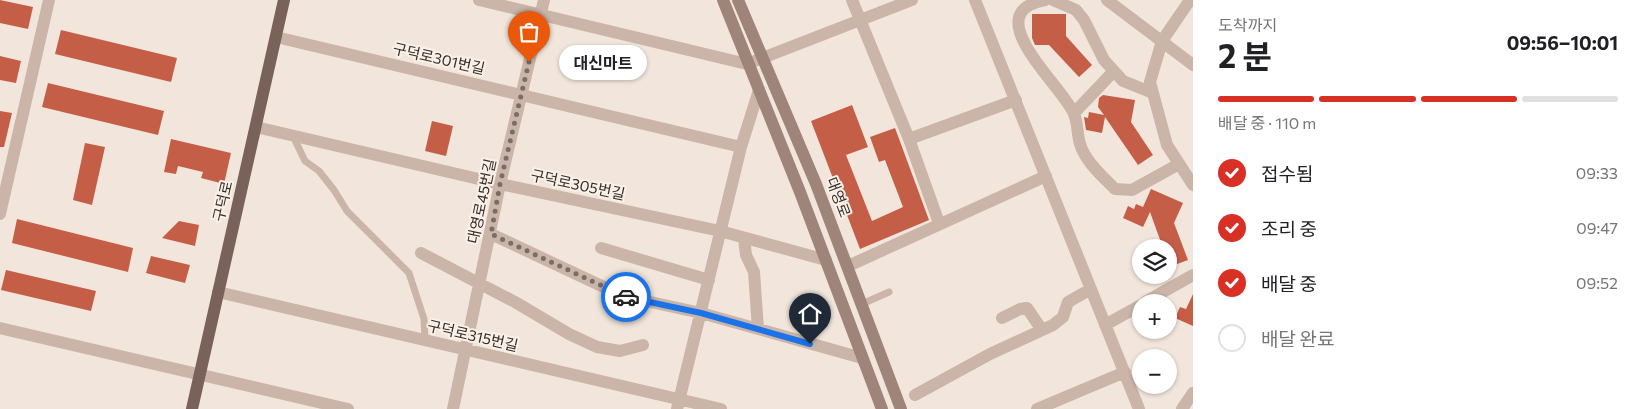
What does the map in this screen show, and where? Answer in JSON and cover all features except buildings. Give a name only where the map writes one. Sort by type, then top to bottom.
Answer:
[{"type":"main road","name":"구덕로","points":[[192,409],[284,0]]},
{"type":"main road","points":[[723,0],[826,260],[882,409]]},
{"type":"main road","name":"대영로","points":[[738,0],[848,266],[901,409]]},
{"type":"street","points":[[0,214],[50,0]]},
{"type":"street","points":[[479,0],[747,64],[912,0]]},
{"type":"street","name":"대영로45번길","points":[[452,409],[491,234],[500,184],[544,0]]},
{"type":"street","points":[[852,0],[909,139],[939,224]]},
{"type":"street","points":[[975,0],[1139,409]]},
{"type":"street","points":[[1045,0],[1035,2],[1025,9],[1018,19],[1019,31],[1029,53],[1074,113],[1080,146],[1097,171],[1115,189],[1132,190],[1179,164]]},
{"type":"street","points":[[1054,0],[1076,10],[1084,20],[1104,60],[1123,81],[1140,90],[1153,93]]},
{"type":"street","points":[[1107,0],[1193,65]]},
{"type":"street","points":[[1190,0],[1162,41],[1150,82],[1167,145],[1193,185]]},
{"type":"street","name":"구덕로301번길","points":[[276,37],[741,147]]},
{"type":"street","points":[[1074,113],[1114,72]]},
{"type":"street","points":[[678,404],[741,147],[758,90]]},
{"type":"street","points":[[909,139],[1016,100]]},
{"type":"street","name":"구덕로305번길","points":[[256,127],[500,184],[720,231],[826,260]]},
{"type":"street","points":[[848,266],[1046,176]]},
{"type":"street","points":[[491,234],[623,296],[701,313],[862,358]]},
{"type":"street","points":[[744,238],[746,255],[754,272],[758,329]]},
{"type":"street","points":[[601,248],[709,280]]},
{"type":"street","points":[[421,253],[515,302],[569,334],[597,347],[620,350],[643,345]]},
{"type":"street","points":[[1159,294],[1193,275]]},
{"type":"street","points":[[915,395],[990,354],[1042,330],[1063,317],[1068,302],[1091,289]]},
{"type":"street","name":"구덕로315번길","points":[[218,292],[466,349],[678,404],[721,409]]},
{"type":"street","points":[[1002,318],[1020,309],[1027,308],[1042,330]]},
{"type":"street","points":[[1105,325],[1132,309]]},
{"type":"street","points":[[0,328],[199,376],[348,409]]},
{"type":"street","points":[[1038,409],[1125,372]]},
{"type":"street","points":[[1182,409],[1193,393]]},
{"type":"lane","points":[[292,135],[305,160],[319,172],[347,212],[409,273],[424,319],[425,341]]},
{"type":"lane","points":[[862,304],[889,292]]},
{"type":"way so far","points":[[529,62],[500,184],[491,234],[626,297]]},
{"type":"place","name":"대신마트","points":[[529,62]]},
{"type":"route","points":[[626,297],[701,313],[810,344]]}]
